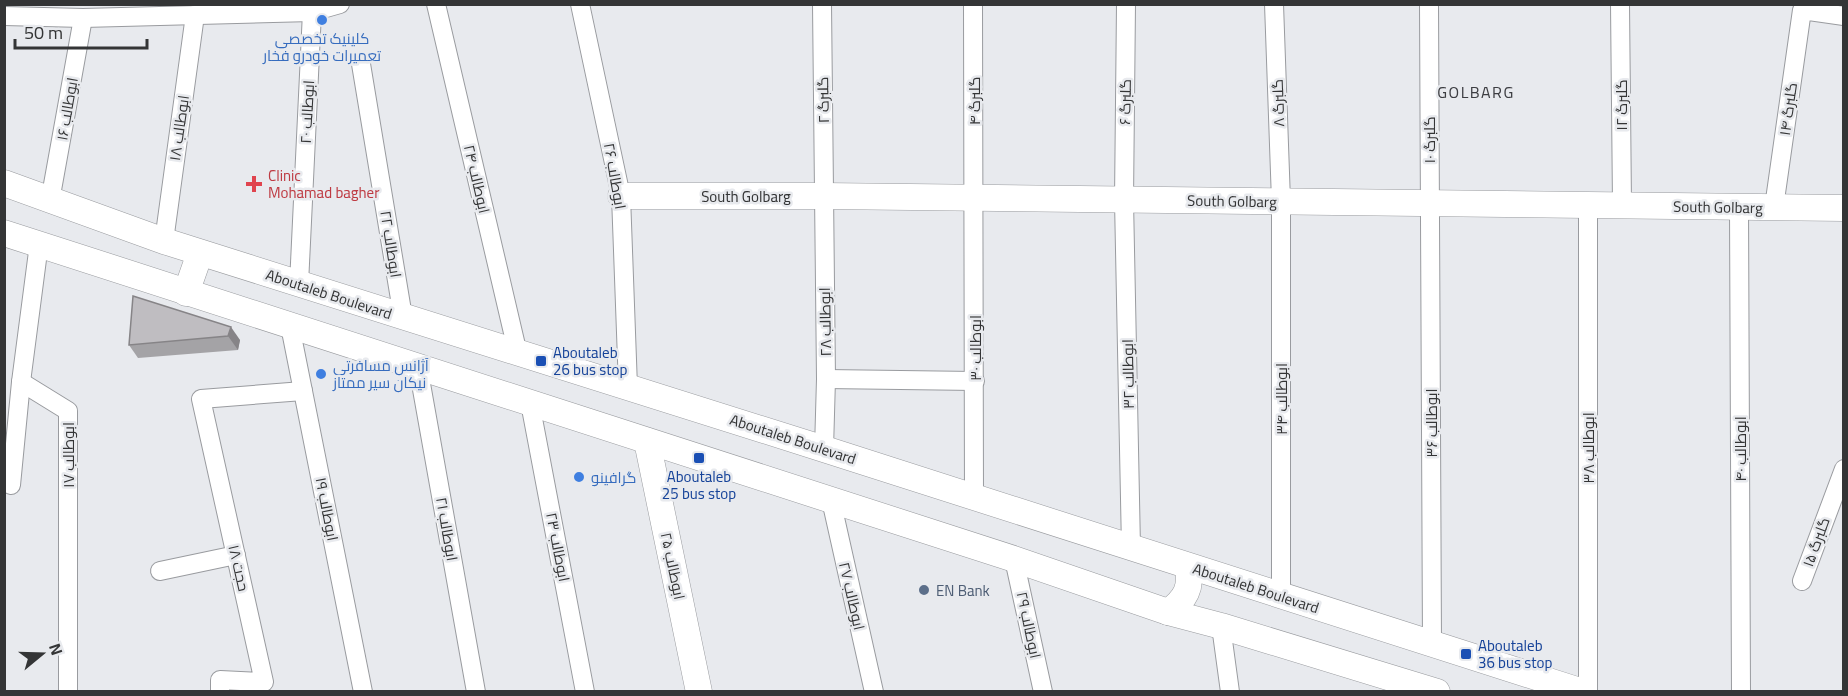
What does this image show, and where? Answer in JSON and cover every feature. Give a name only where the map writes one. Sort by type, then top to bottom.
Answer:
[{"type":"main road","name":"Aboutaleb Boulevard","points":[[4,183],[200,253],[824,449],[1583,692]]},
{"type":"main road","name":"South Golbarg","points":[[621,196],[824,196],[1844,208]]},
{"type":"main road","points":[[4,233],[1014,559],[1168,612],[1437,692]]},
{"type":"main road","points":[[186,293],[200,253]]},
{"type":"main road","name":"ابوطالب ۲۵","points":[[647,441],[699,692]]},
{"type":"main road","points":[[1168,612],[1179,604],[1188,590],[1187,566]]},
{"type":"street","points":[[4,16],[55,11],[83,18],[161,10],[195,15],[275,9],[312,12],[340,4]]},
{"type":"street","name":"ابوطالب ۲۴","points":[[436,4],[518,354]]},
{"type":"street","name":"ابوطالب ۲۶","points":[[580,4],[621,196],[628,387]]},
{"type":"street","name":"گلبرگ ۲","points":[[822,4],[824,196]]},
{"type":"street","name":"گلبرگ ۴","points":[[973,4],[974,198]]},
{"type":"street","name":"گلبرگ ۶","points":[[1124,200],[1126,4]]},
{"type":"street","name":"گلبرگ ۸","points":[[1274,4],[1281,201]]},
{"type":"street","name":"گلبرگ ۱۰","points":[[1429,4],[1429,203]]},
{"type":"street","name":"گلبرگ ۱۲","points":[[1620,4],[1622,206]]},
{"type":"street","name":"گلبرگ ۱۴","points":[[1774,207],[1802,10],[1844,16]]},
{"type":"street","name":"ابوطالب ۲۰","points":[[299,284],[312,12]]},
{"type":"street","name":"ابوطالب ۱۸","points":[[164,241],[195,15]]},
{"type":"street","name":"ابوطالب ۱۶","points":[[50,201],[83,18]]},
{"type":"street","name":"ابوطالب ۲۲","points":[[361,64],[403,317]]},
{"type":"street","name":"ابوطالب ۲۸","points":[[824,196],[826,379],[824,449]]},
{"type":"street","name":"ابوطالب ۳۰","points":[[974,198],[974,498]]},
{"type":"street","name":"ابوطالب ۳۲","points":[[1124,200],[1131,548]]},
{"type":"street","name":"ابوطالب ۳۴","points":[[1281,201],[1281,596]]},
{"type":"street","name":"ابوطالب ۳۶","points":[[1429,203],[1432,643]]},
{"type":"street","name":"ابوطالب ۳۸","points":[[1588,205],[1588,692]]},
{"type":"street","name":"ابوطالب ۴۰","points":[[1739,207],[1741,692]]},
{"type":"street","points":[[11,485],[13,382],[39,244]]},
{"type":"street","name":"ابوطالب ۱۹","points":[[290,326],[363,692]]},
{"type":"street","name":"ابوطالب ۲۱","points":[[418,367],[477,692]]},
{"type":"street","points":[[826,379],[975,381]]},
{"type":"street","name":"ابوطالب ۱۷","points":[[13,382],[68,411],[69,692]]},
{"type":"street","name":"حجت ۱۸","points":[[220,692],[220,680],[264,682],[201,399],[303,391]]},
{"type":"street","name":"ابوطالب ۲۳","points":[[530,403],[585,692]]},
{"type":"street","name":"گلبرگ ۱۵","points":[[1802,581],[1844,469]]},
{"type":"street","name":"ابوطالب ۲۷","points":[[831,500],[874,692]]},
{"type":"street","points":[[160,571],[236,555]]},
{"type":"street","name":"ابوطالب ۲۹","points":[[1014,559],[1043,692]]},
{"type":"street","points":[[1221,626],[1230,692]]},
{"type":"building","points":[[133,296],[231,327],[228,336],[129,345]]},
{"type":"place","name":"کلینیک تخصصی تعمیرات خودرو فخار","points":[[322,20]]},
{"type":"place","name":"Clinic Mohamad bagher","points":[[254,184]]},
{"type":"place","name":"Aboutaleb 26 bus stop","points":[[541,361]]},
{"type":"place","name":"آژانس مسافرتی نیکان سیر ممتاز","points":[[321,374]]},
{"type":"place","name":"Aboutaleb 25 bus stop","points":[[699,458]]},
{"type":"place","name":"گرافینو","points":[[579,477]]},
{"type":"place","name":"EN Bank","points":[[924,590]]},
{"type":"place","name":"Aboutaleb 36 bus stop","points":[[1466,654]]},
{"type":"district","name":"GOLBARG","points":[[1476,92]]}]
